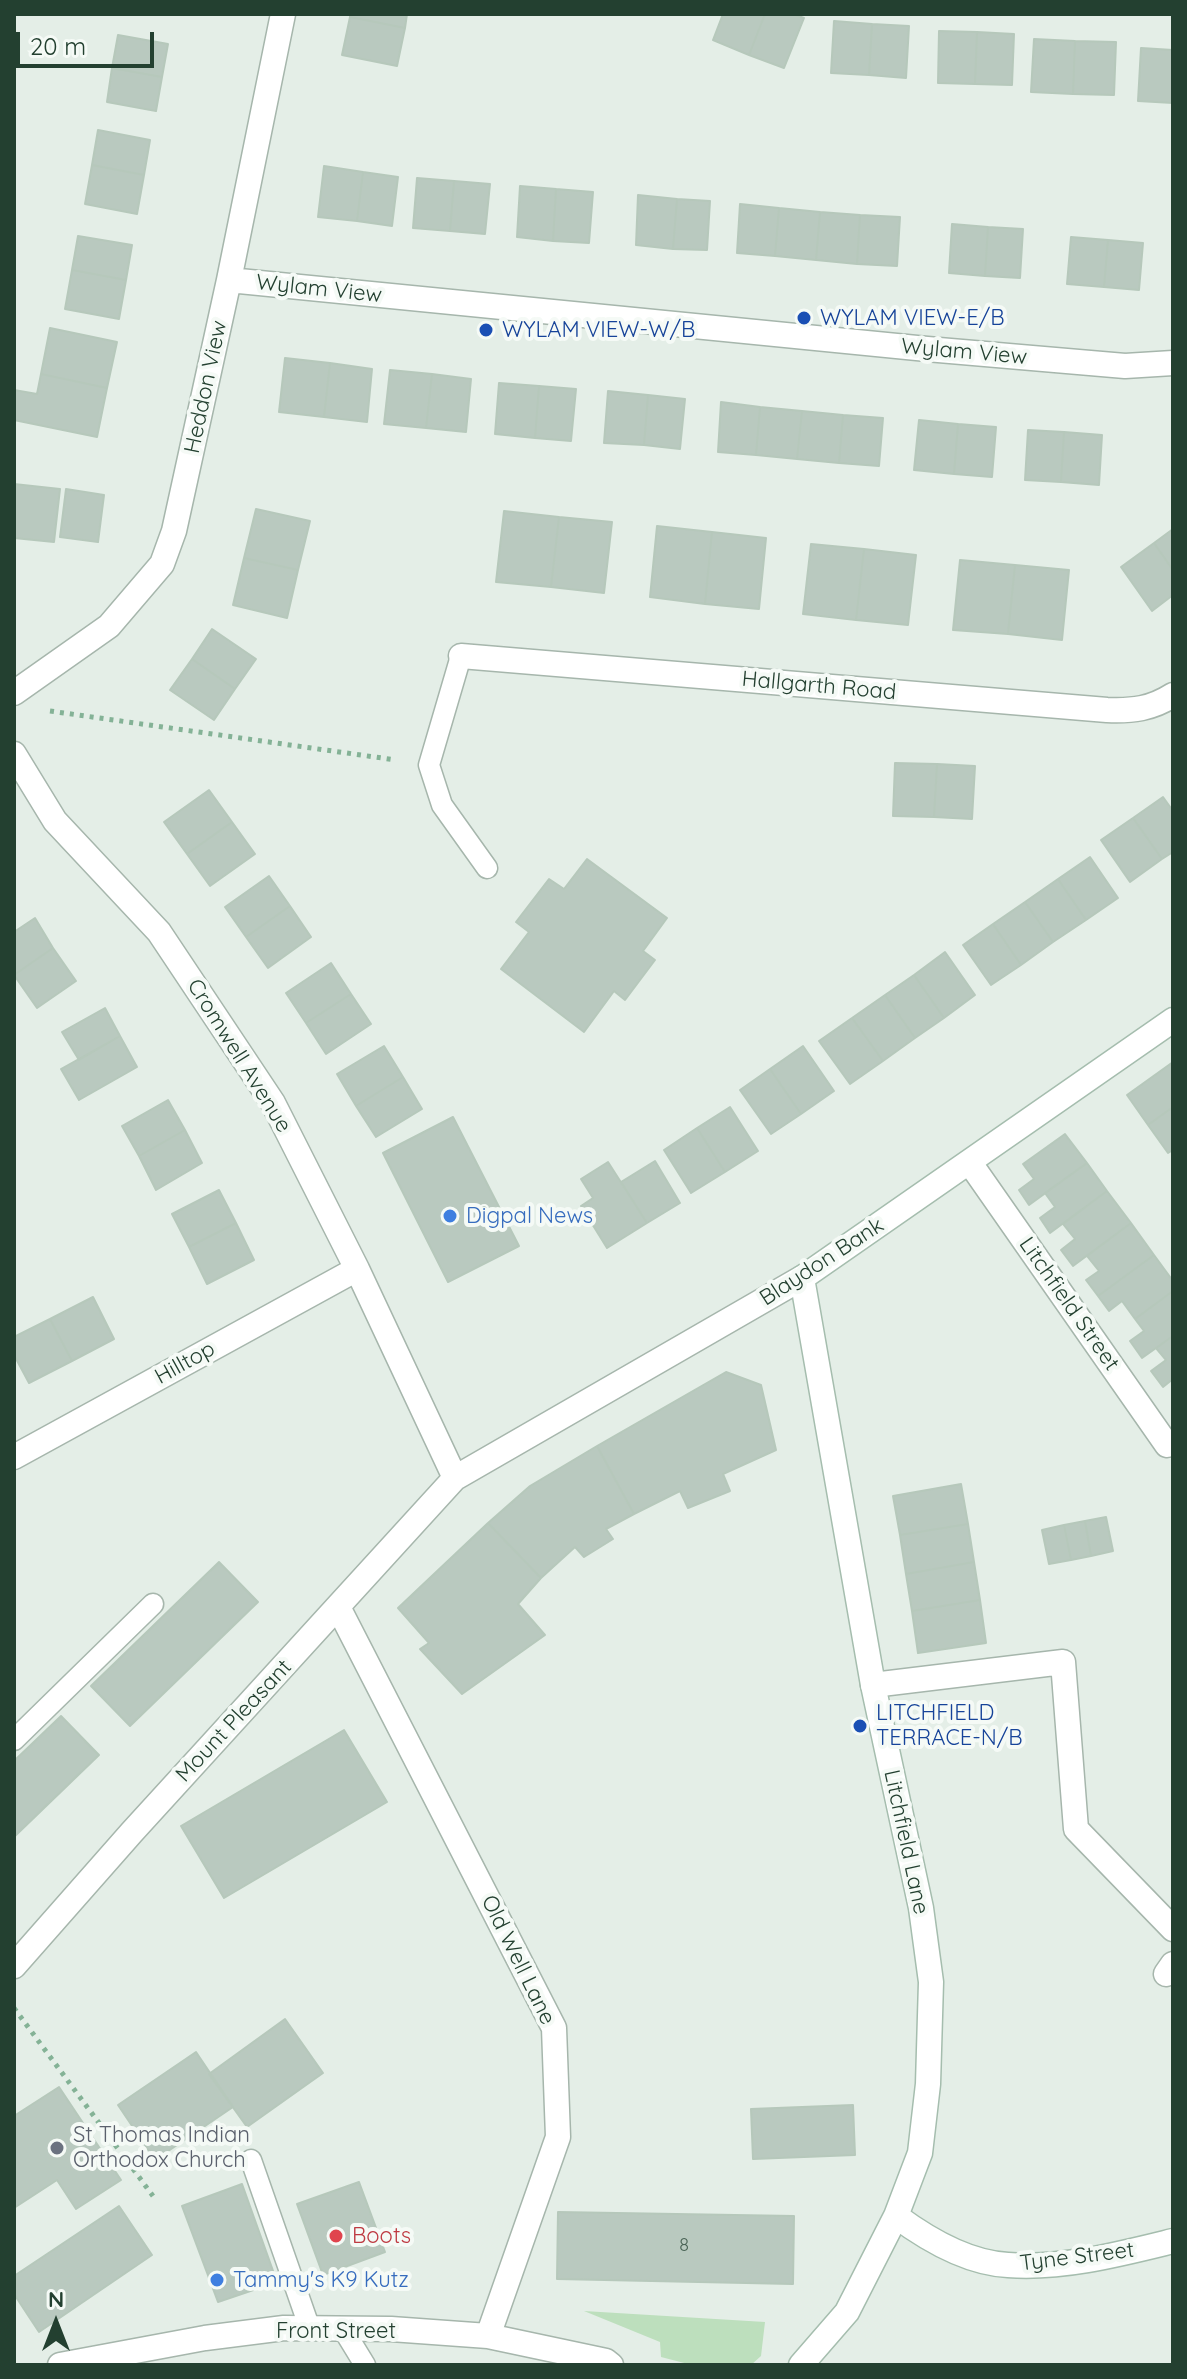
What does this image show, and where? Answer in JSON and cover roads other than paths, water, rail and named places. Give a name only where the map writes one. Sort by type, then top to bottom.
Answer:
[{"type":"street","name":"Heddon View","points":[[14,693],[109,626],[162,564],[174,531],[283,14]]},
{"type":"street","name":"Wylam View","points":[[229,280],[943,351],[1125,366],[1173,363]]},
{"type":"street","name":"Hallgarth Road","points":[[461,656],[1107,710],[1137,711],[1159,704],[1173,695]]},
{"type":"street","name":"Cromwell Avenue","points":[[14,754],[55,821],[159,932],[273,1103],[357,1269],[455,1478]]},
{"type":"street","name":"Blaydon Bank","points":[[455,1478],[802,1278],[1173,1020]]},
{"type":"street","name":"Litchfield Street","points":[[970,1163],[1167,1445]]},
{"type":"street","name":"Hilltop","points":[[14,1457],[357,1269]]},
{"type":"street","name":"Litchfield Lane","points":[[801,2365],[847,2312],[896,2216],[920,2153],[928,2084],[931,1982],[921,1908],[873,1685],[802,1278]]},
{"type":"street","name":"Mount Pleasant","points":[[14,1966],[455,1478]]},
{"type":"street","name":"Old Well Lane","points":[[338,1607],[554,2028],[558,2137],[488,2336]]},
{"type":"street","points":[[873,1685],[1063,1662],[1076,1829],[1173,1929]]},
{"type":"street","name":"Tyne Street","points":[[896,2216],[924,2236],[955,2252],[1006,2266],[1102,2258],[1173,2241]]},
{"type":"street","name":"Front Street","points":[[60,2365],[205,2338],[284,2328],[391,2329],[488,2336],[606,2361],[611,2365]]},
{"type":"lane","points":[[461,656],[429,765],[442,805],[487,868]]},
{"type":"lane","points":[[14,1740],[153,1604]]},
{"type":"lane","points":[[251,2160],[310,2329]]},
{"type":"lane","points":[[343,2329],[365,2365]]},
{"type":"place","name":"WYLAM VIEW-E/B","points":[[804,318]]},
{"type":"place","name":"WYLAM VIEW-W/B","points":[[486,330]]},
{"type":"place","name":"Digpal News","points":[[450,1216]]},
{"type":"place","name":"LITCHFIELD TERRACE-N/B","points":[[860,1726]]},
{"type":"place","name":"St Thomas Indian Orthodox Church","points":[[57,2148]]},
{"type":"place","name":"Boots","points":[[336,2236]]},
{"type":"place","name":"Tammy's K9 Kutz","points":[[217,2280]]}]
